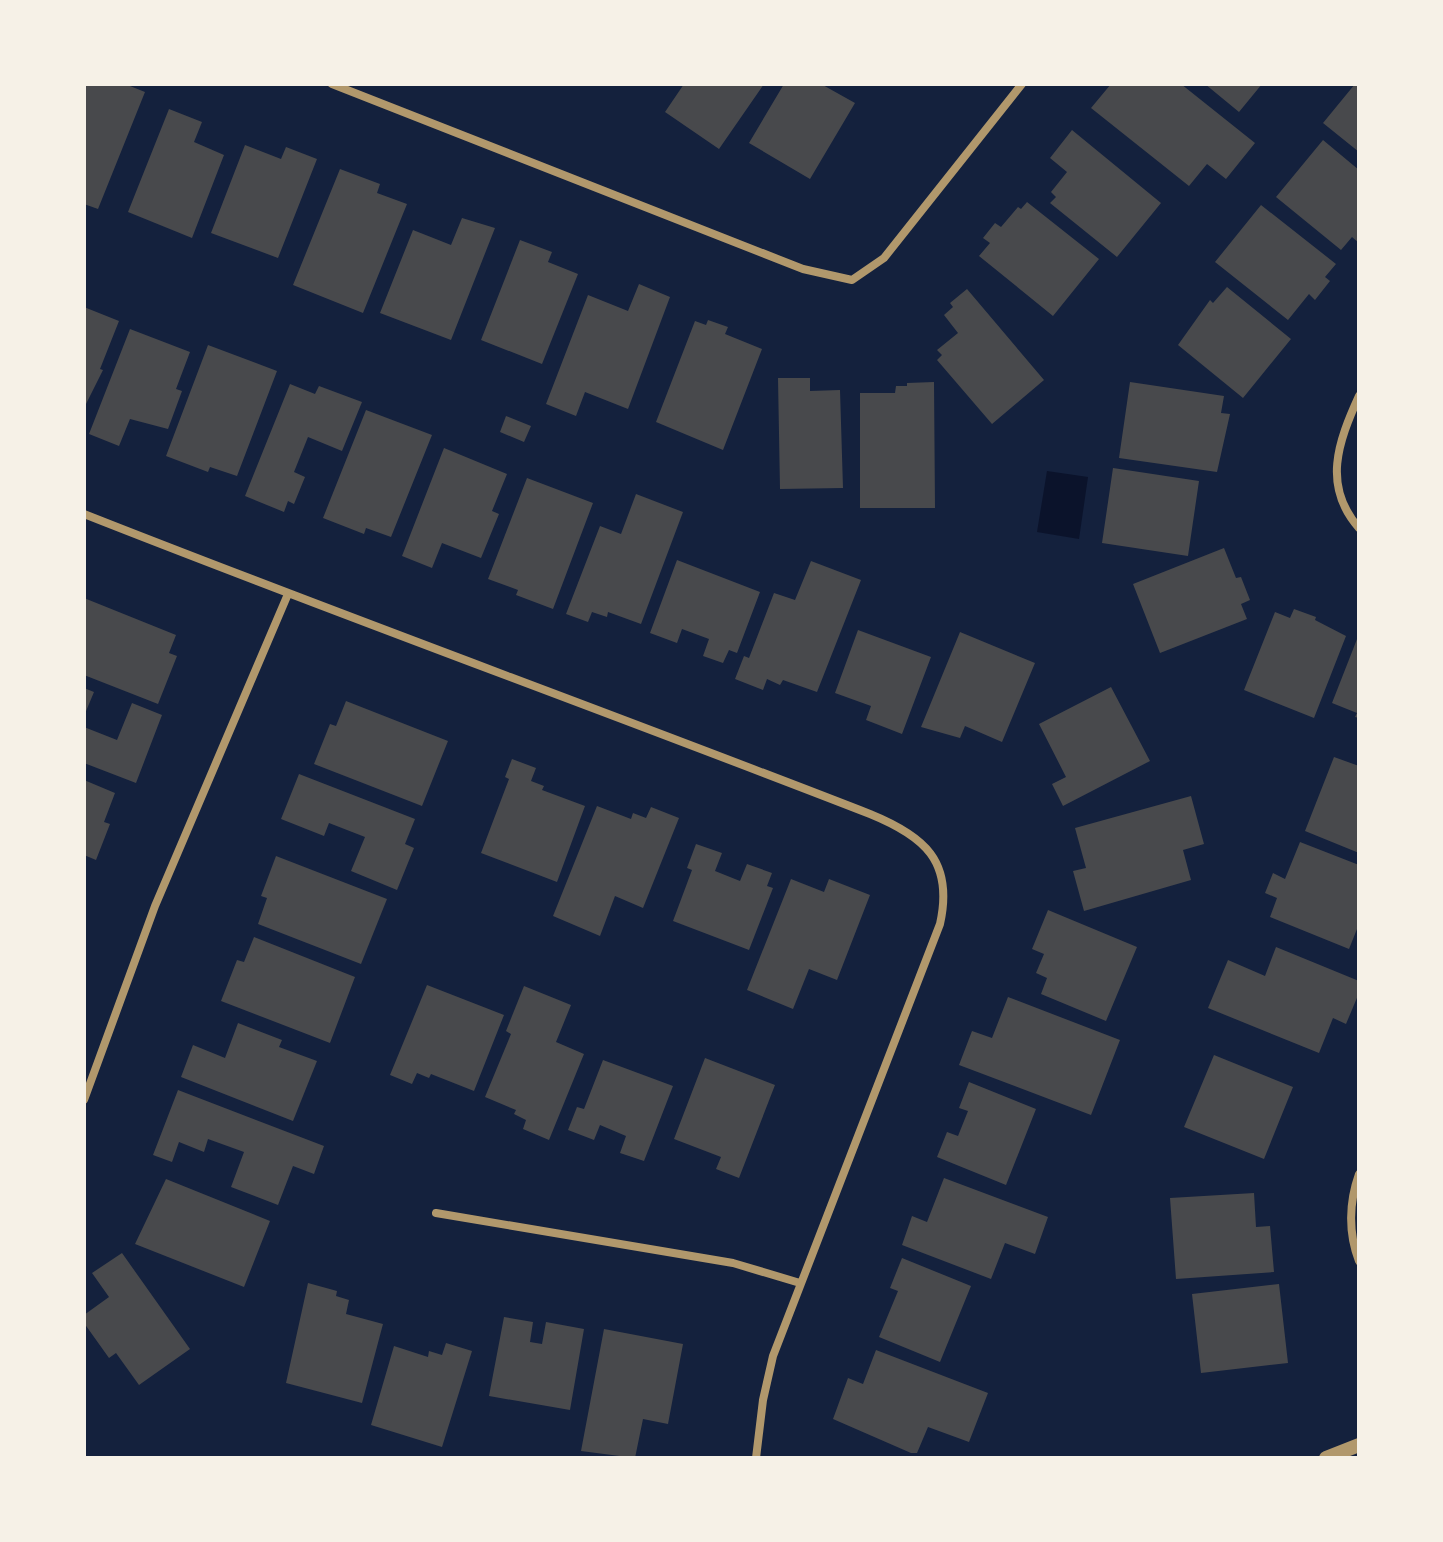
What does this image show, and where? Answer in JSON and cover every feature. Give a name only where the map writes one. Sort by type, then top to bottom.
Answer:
[{"type":"street","points":[[332,84],[803,269],[852,280],[884,258],[1022,84]]},
{"type":"street","points":[[1359,396],[1338,451],[1335,476],[1340,500],[1359,528]]},
{"type":"street","points":[[84,514],[288,594],[534,683],[901,827],[928,850],[944,882],[940,924],[773,1356],[763,1400],[756,1458]]},
{"type":"street","points":[[84,1100],[155,906],[288,594]]},
{"type":"street","points":[[1359,1174],[1351,1214],[1353,1246],[1359,1261]]},
{"type":"street","points":[[436,1213],[733,1263],[800,1283]]},
{"type":"street","points":[[1326,1458],[1359,1445]]},
{"type":"water","points":[[1047,471],[1088,477],[1079,539],[1037,532]]},
{"type":"building","points":[[84,84],[125,84],[145,92],[98,209],[84,204]]},
{"type":"building","points":[[684,84],[764,84],[719,149],[665,112]]},
{"type":"building","points":[[784,84],[821,84],[855,103],[810,179],[749,143]]},
{"type":"building","points":[[1111,84],[1181,84],[1255,143],[1226,179],[1207,164],[1189,186],[1091,108]]},
{"type":"building","points":[[1205,84],[1262,84],[1239,112]]},
{"type":"building","points":[[1355,84],[1359,84],[1359,152],[1323,123]]},
{"type":"building","points":[[169,109],[202,122],[194,142],[224,155],[192,238],[128,212]]},
{"type":"building","points":[[1072,130],[1161,203],[1117,257],[1050,203],[1056,197],[1051,192],[1067,172],[1050,158]]},
{"type":"building","points":[[1323,140],[1359,170],[1359,243],[1352,237],[1341,250],[1276,197]]},
{"type":"building","points":[[245,145],[281,159],[286,147],[317,159],[278,258],[211,233]]},
{"type":"building","points":[[340,169],[380,184],[377,193],[407,204],[363,313],[293,285]]},
{"type":"building","points":[[1027,202],[1099,259],[1053,316],[979,256],[990,243],[983,238],[995,223],[1001,227],[1018,207],[1021,209]]},
{"type":"building","points":[[1261,205],[1336,264],[1325,277],[1330,281],[1315,300],[1309,294],[1288,320],[1215,262]]},
{"type":"building","points":[[462,218],[495,228],[451,340],[380,313],[413,230],[451,245]]},
{"type":"building","points":[[520,240],[552,252],[548,262],[578,274],[542,364],[481,340]]},
{"type":"building","points":[[639,284],[670,297],[628,409],[585,392],[576,416],[546,404],[588,295],[628,311]]},
{"type":"building","points":[[1227,287],[1291,339],[1243,398],[1178,345],[1210,300],[1213,303]]},
{"type":"building","points":[[967,289],[1044,380],[992,424],[937,360],[942,355],[937,350],[958,333],[944,315],[953,307],[950,303]]},
{"type":"building","points":[[84,307],[119,321],[100,369],[103,370],[84,408]]},
{"type":"building","points":[[708,320],[728,327],[725,334],[762,349],[723,450],[656,422],[695,321],[706,325]]},
{"type":"building","points":[[130,329],[190,352],[176,389],[182,391],[168,429],[130,419],[119,446],[89,434]]},
{"type":"building","points":[[208,345],[277,371],[237,476],[210,467],[208,472],[166,456]]},
{"type":"building","points":[[778,378],[810,378],[810,391],[840,390],[843,488],[780,489]]},
{"type":"building","points":[[934,382],[935,508],[860,508],[860,393],[895,393],[896,386]]},
{"type":"building","points":[[1130,382],[1224,396],[1221,413],[1230,414],[1217,472],[1119,458]]},
{"type":"building","points":[[290,384],[315,394],[319,386],[362,402],[342,451],[308,437],[294,472],[305,477],[294,504],[288,501],[284,512],[245,496]]},
{"type":"building","points":[[366,410],[432,435],[391,537],[366,528],[364,534],[323,518]]},
{"type":"building","points":[[506,416],[531,426],[524,442],[500,432]]},
{"type":"building","points":[[444,448],[507,474],[492,511],[499,514],[481,558],[442,543],[432,568],[402,556]]},
{"type":"building","points":[[1113,468],[1199,481],[1188,556],[1102,543]]},
{"type":"building","points":[[527,478],[593,503],[553,609],[516,595],[518,590],[488,579]]},
{"type":"building","points":[[636,494],[683,512],[641,624],[608,612],[607,617],[592,612],[588,622],[566,614],[600,526],[621,534]]},
{"type":"building","points":[[1224,548],[1236,578],[1241,577],[1250,600],[1241,604],[1247,619],[1160,653],[1133,584]]},
{"type":"building","points":[[677,560],[760,592],[737,653],[729,650],[723,663],[703,656],[709,639],[682,629],[677,643],[650,633]]},
{"type":"building","points":[[811,561],[861,580],[817,692],[783,680],[780,685],[767,679],[763,690],[735,679],[744,656],[749,658],[774,593],[795,600]]},
{"type":"building","points":[[84,598],[176,635],[169,653],[177,656],[158,704],[84,675]]},
{"type":"building","points":[[1294,609],[1316,617],[1315,620],[1346,636],[1314,718],[1244,690],[1275,612],[1290,618]]},
{"type":"building","points":[[858,630],[931,657],[902,734],[866,720],[871,706],[835,693]]},
{"type":"building","points":[[960,632],[1035,663],[1002,742],[965,726],[960,738],[921,727]]},
{"type":"building","points":[[1359,634],[1359,718],[1355,717],[1357,713],[1332,703]]},
{"type":"building","points":[[1111,687],[1150,761],[1063,806],[1052,784],[1066,777],[1039,724]]},
{"type":"building","points":[[84,688],[94,692],[84,716]]},
{"type":"building","points":[[346,701],[448,741],[422,806],[314,764],[330,724],[336,726]]},
{"type":"building","points":[[132,703],[162,715],[136,783],[84,763],[84,727],[117,740]]},
{"type":"building","points":[[1334,757],[1359,766],[1359,853],[1305,831]]},
{"type":"building","points":[[512,759],[536,768],[531,781],[544,786],[542,790],[585,806],[557,882],[481,853],[509,779],[505,777]]},
{"type":"building","points":[[299,774],[415,819],[405,844],[414,848],[397,890],[351,871],[365,837],[329,823],[324,836],[281,819]]},
{"type":"building","points":[[84,780],[115,793],[104,822],[110,824],[96,860],[84,855]]},
{"type":"building","points":[[1191,796],[1204,844],[1183,850],[1191,880],[1084,911],[1073,871],[1086,868],[1075,828]]},
{"type":"building","points":[[597,806],[631,819],[633,813],[646,818],[651,807],[679,818],[643,908],[615,896],[600,936],[553,916]]},
{"type":"building","points":[[1300,842],[1359,865],[1359,924],[1349,949],[1270,917],[1277,898],[1265,893],[1273,873],[1285,879]]},
{"type":"building","points":[[696,844],[722,853],[715,871],[740,881],[747,864],[772,873],[767,886],[773,888],[749,950],[673,921],[692,870],[687,868]]},
{"type":"building","points":[[276,856],[387,899],[361,964],[258,924],[267,898],[261,896]]},
{"type":"building","points":[[791,879],[824,892],[829,879],[870,895],[837,980],[809,969],[793,1009],[747,990]]},
{"type":"building","points":[[1048,910],[1137,947],[1106,1021],[1041,994],[1047,978],[1036,973],[1044,954],[1032,949]]},
{"type":"building","points":[[254,937],[355,977],[330,1043],[221,1001],[237,960],[244,962]]},
{"type":"building","points":[[1276,947],[1359,981],[1359,993],[1346,1024],[1333,1018],[1319,1053],[1208,1008],[1228,960],[1265,976]]},
{"type":"building","points":[[427,985],[504,1015],[474,1091],[431,1074],[429,1078],[417,1073],[412,1084],[390,1075]]},
{"type":"building","points":[[524,986],[571,1005],[556,1042],[584,1054],[549,1140],[523,1129],[526,1120],[514,1114],[516,1110],[485,1097],[511,1034],[506,1031]]},
{"type":"building","points":[[1008,997],[1120,1040],[1091,1115],[959,1065],[972,1031],[992,1038]]},
{"type":"building","points":[[238,1023],[282,1040],[279,1047],[317,1061],[293,1121],[181,1077],[193,1045],[225,1058]]},
{"type":"building","points":[[1214,1055],[1293,1087],[1264,1159],[1184,1127]]},
{"type":"building","points":[[705,1058],[775,1085],[739,1178],[716,1169],[721,1157],[674,1139]]},
{"type":"building","points":[[603,1060],[673,1086],[644,1161],[620,1153],[626,1136],[600,1125],[594,1140],[568,1130],[577,1107],[584,1109]]},
{"type":"building","points":[[969,1082],[1036,1109],[1006,1185],[937,1157],[947,1132],[958,1136],[968,1111],[959,1108]]},
{"type":"building","points":[[178,1090],[324,1146],[314,1174],[293,1166],[278,1205],[231,1187],[244,1152],[208,1139],[204,1152],[179,1142],[172,1162],[153,1155]]},
{"type":"building","points":[[944,1178],[1048,1217],[1035,1254],[1005,1243],[991,1279],[902,1245],[912,1216],[927,1222]]},
{"type":"building","points":[[166,1179],[270,1221],[244,1287],[135,1244]]},
{"type":"building","points":[[1254,1193],[1256,1227],[1270,1226],[1274,1272],[1176,1279],[1170,1198]]},
{"type":"building","points":[[122,1253],[190,1349],[139,1385],[116,1353],[109,1358],[84,1323],[84,1315],[109,1297],[92,1273]]},
{"type":"building","points":[[902,1258],[971,1286],[940,1362],[879,1337],[898,1291],[890,1288]]},
{"type":"building","points":[[308,1283],[337,1291],[336,1296],[349,1300],[346,1314],[383,1324],[362,1403],[286,1383]]},
{"type":"building","points":[[1279,1284],[1288,1363],[1201,1373],[1192,1294]]},
{"type":"building","points":[[504,1317],[533,1322],[530,1342],[542,1344],[546,1322],[584,1329],[570,1410],[489,1396]]},
{"type":"building","points":[[604,1329],[683,1344],[668,1424],[643,1419],[635,1458],[581,1451]]},
{"type":"building","points":[[446,1343],[472,1351],[442,1447],[371,1425],[394,1346],[428,1357],[429,1351],[442,1355]]},
{"type":"building","points":[[876,1350],[988,1393],[969,1442],[928,1427],[917,1453],[911,1453],[833,1419],[848,1378],[863,1384]]}]
